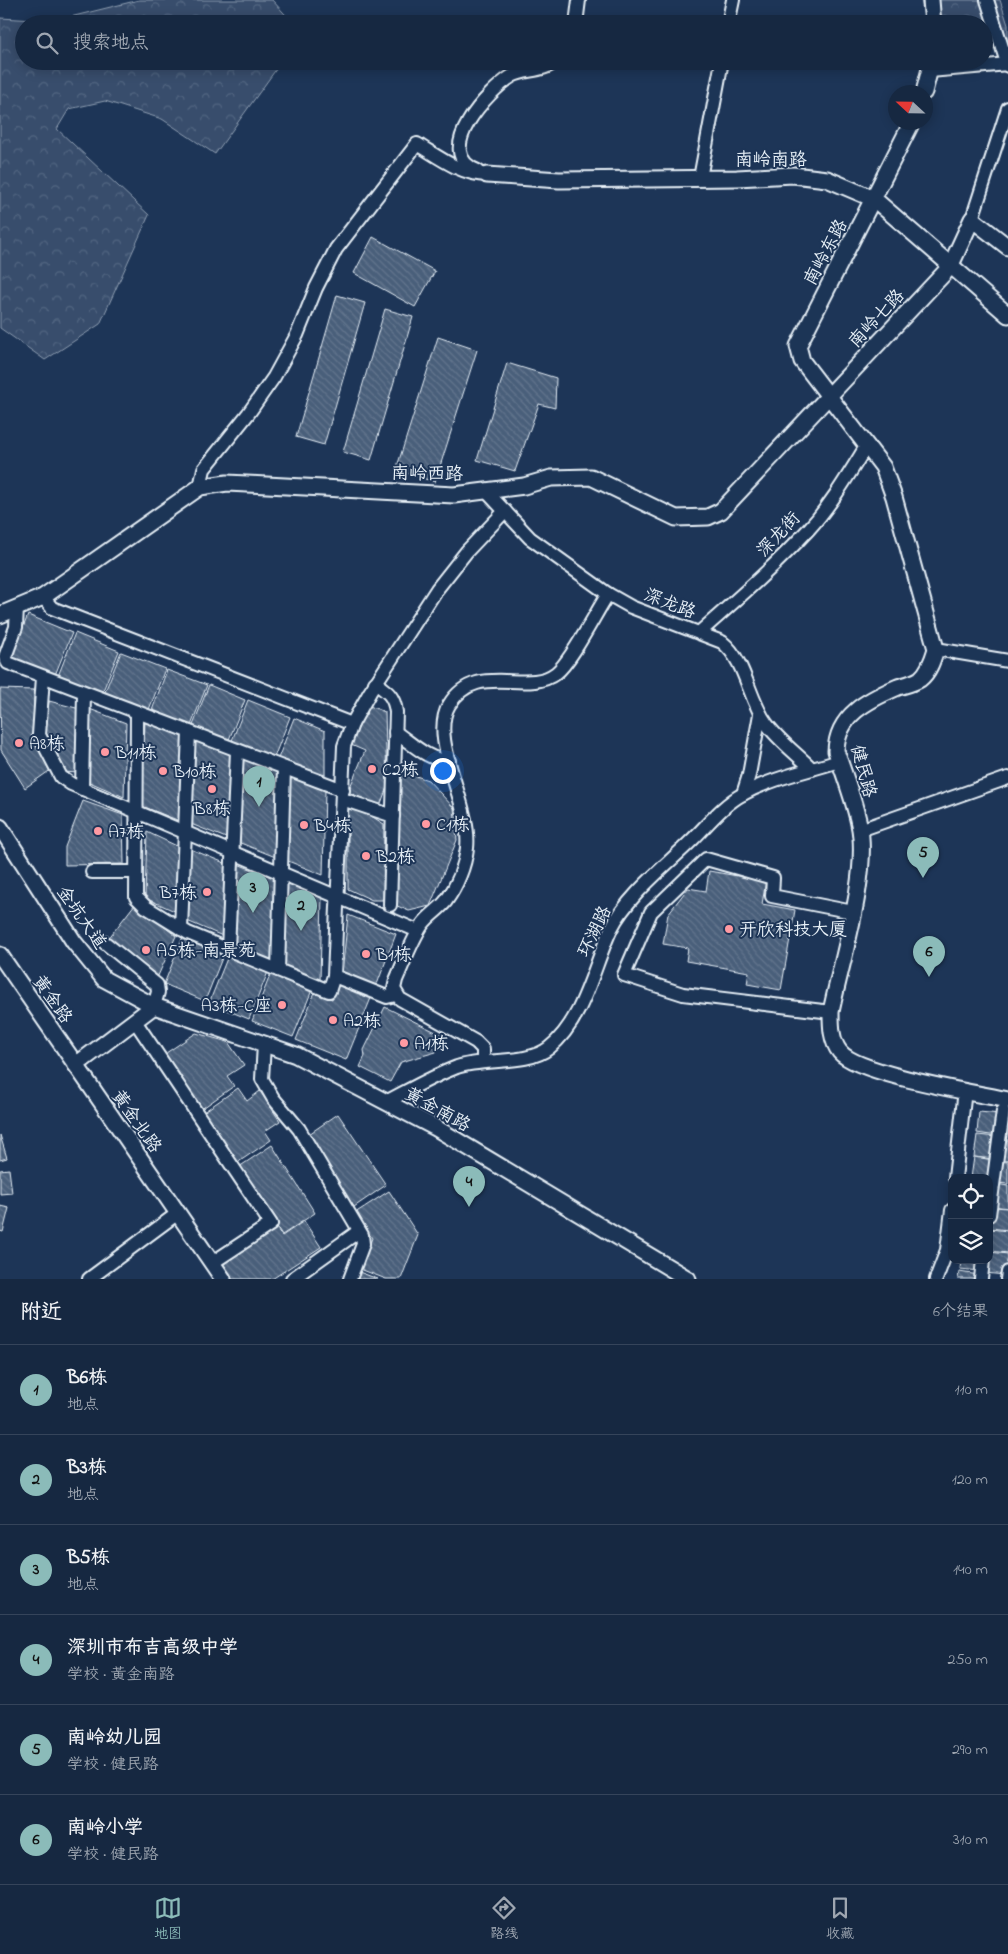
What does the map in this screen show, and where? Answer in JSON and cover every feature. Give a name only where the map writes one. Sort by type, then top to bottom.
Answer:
[{"type":"street","points":[[577,15],[579,0]]},
{"type":"street","points":[[730,15],[733,0]]},
{"type":"street","points":[[931,0],[932,15]]},
{"type":"street","points":[[987,0],[992,15]]},
{"type":"street","points":[[993,19],[1008,65],[993,65]]},
{"type":"street","points":[[487,175],[474,170],[464,162],[459,147],[462,134],[474,112],[493,91],[511,77],[524,71],[532,70]]},
{"type":"street","points":[[700,178],[720,70]]},
{"type":"street","points":[[926,85],[930,70]]},
{"type":"street","points":[[1008,108],[972,219],[1008,247]]},
{"type":"street","name":"南岭东路","points":[[829,395],[802,361],[798,350],[799,340],[874,199],[908,130]]},
{"type":"street","points":[[200,487],[204,469],[248,414],[274,377],[297,335],[316,288],[336,250],[417,144],[463,171],[487,175]]},
{"type":"street","name":"南岭南路","points":[[487,175],[559,180],[801,176],[826,179],[874,199],[1008,316]]},
{"type":"street","name":"南岭七路","points":[[829,395],[950,267],[972,219]]},
{"type":"street","points":[[829,395],[883,467],[894,497],[936,649],[1008,661]]},
{"type":"street","name":"南岭西路","points":[[0,615],[44,597],[200,487],[227,483],[454,495],[524,486],[551,478],[591,477],[676,518],[708,518],[721,510],[829,395]]},
{"type":"street","name":"深龙街","points":[[698,633],[756,582],[808,529],[846,479],[867,445]]},
{"type":"street","name":"深龙路","points":[[486,491],[530,538],[608,594],[631,607],[722,642],[730,648],[766,724],[812,769]]},
{"type":"street","points":[[137,712],[136,898],[146,907],[181,929],[329,992],[334,976],[344,746],[352,724],[375,683],[437,589],[467,551],[505,511]]},
{"type":"street","points":[[484,1062],[482,1049],[476,1042],[400,999],[396,995],[394,984],[418,932],[453,889],[463,867],[467,849],[468,826],[450,761],[444,747],[442,726],[448,706],[466,687],[479,682],[514,680],[532,682],[543,680],[557,672],[608,594]]},
{"type":"street","points":[[44,597],[52,608],[352,724]]},
{"type":"street","points":[[17,608],[16,627],[5,657],[8,663],[284,768],[392,816]]},
{"type":"street","name":"健民路","points":[[936,649],[932,661],[920,679],[877,696],[856,710],[842,726],[836,740],[836,751],[860,830],[861,863],[853,912],[831,1012],[834,1039],[840,1052],[848,1060],[906,1078],[965,1090],[1005,1105]]},
{"type":"street","points":[[43,677],[39,735],[61,777],[82,788],[338,896],[418,932]]},
{"type":"street","points":[[375,683],[389,692],[394,700],[395,732],[390,905]]},
{"type":"street","points":[[82,788],[84,692]]},
{"type":"street","points":[[743,794],[749,775],[760,714]]},
{"type":"street","points":[[181,929],[189,732]]},
{"type":"street","points":[[395,732],[432,757],[441,761],[450,761]]},
{"type":"street","points":[[228,949],[238,750]]},
{"type":"street","name":"环湖路","points":[[386,1102],[458,1067],[531,1057],[548,1049],[566,1031],[578,1010],[612,927],[626,906],[727,805],[743,794],[770,782],[840,761]]},
{"type":"street","points":[[278,970],[284,768]]},
{"type":"street","points":[[860,830],[1008,778]]},
{"type":"street","name":"金坑大道","points":[[0,827],[74,942],[104,979],[154,1006]]},
{"type":"street","points":[[831,1012],[683,994],[624,975],[651,912],[706,859],[773,878],[772,896],[853,912]]},
{"type":"street","points":[[92,872],[136,872]]},
{"type":"street","points":[[76,1065],[154,1006],[158,992],[157,985],[104,942]]},
{"type":"street","name":"黄金路","points":[[0,955],[76,1065]]},
{"type":"street","points":[[334,976],[387,997],[396,995]]},
{"type":"street","name":"黄金南路","points":[[154,1006],[296,1055],[436,1128],[688,1279]]},
{"type":"street","points":[[135,1021],[270,1224],[212,1263]]},
{"type":"street","points":[[264,1044],[262,1079],[273,1098],[299,1129],[359,1231],[363,1244],[350,1279]]},
{"type":"street","name":"黄金北路","points":[[76,1065],[223,1279]]},
{"type":"street","points":[[955,1174],[965,1090]]},
{"type":"street","points":[[993,1188],[1005,1105]]},
{"type":"street","points":[[89,1279],[178,1213]]},
{"type":"street","points":[[936,1279],[947,1250],[951,1219]]},
{"type":"street","points":[[292,1279],[359,1231]]},
{"type":"street","points":[[981,1279],[983,1264]]},
{"type":"street","points":[[1007,1279],[1008,1272]]},
{"type":"green space","points":[[139,0],[272,0],[286,15],[78,15]]},
{"type":"green space","points":[[921,0],[1000,0],[1008,25],[1008,45],[993,49],[993,15],[924,15]]},
{"type":"green space","points":[[0,18],[15,19],[15,70],[276,70],[215,154],[162,119],[105,101],[69,109],[57,129],[149,215],[100,324],[45,360],[0,328]]},
{"type":"building","points":[[373,237],[435,271],[415,307],[354,273]]},
{"type":"building","points":[[337,295],[365,303],[324,445],[296,437]]},
{"type":"building","points":[[385,309],[413,317],[371,460],[343,452]]},
{"type":"building","points":[[438,337],[477,350],[435,482],[396,470]]},
{"type":"building","points":[[507,363],[556,378],[555,408],[539,404],[515,471],[477,460]]},
{"type":"building","points":[[28,615],[72,633],[55,675],[11,658]]},
{"type":"building","points":[[75,633],[119,651],[102,693],[58,676]]},
{"type":"building","points":[[121,652],[165,669],[148,712],[104,694]]},
{"type":"building","points":[[167,670],[207,685],[190,728],[151,713]]},
{"type":"building","points":[[209,685],[245,700],[228,742],[192,728]]},
{"type":"building","name":"A8栋","points":[[0,689],[34,690],[33,737],[52,769],[25,788],[1,750]]},
{"type":"building","points":[[248,700],[290,717],[273,760],[231,743]]},
{"type":"building","points":[[49,701],[80,709],[78,773],[64,772],[45,738]]},
{"type":"building","name":"C2栋","points":[[367,705],[385,712],[387,787],[380,806],[348,792],[365,751],[351,745]]},
{"type":"building","name":"B11栋","points":[[87,708],[126,723],[124,797],[85,780]]},
{"type":"building","points":[[294,718],[325,731],[325,780],[277,761]]},
{"type":"building","name":"B10栋","points":[[145,721],[184,737],[182,822],[142,806]]},
{"type":"building","name":"B8栋","points":[[194,739],[233,755],[231,840],[191,824]]},
{"type":"building","points":[[241,757],[280,773],[278,858],[238,842]]},
{"type":"building","name":"C1栋","points":[[398,770],[428,780],[454,808],[457,840],[430,906],[409,911],[395,905]]},
{"type":"building","name":"B4栋","points":[[286,775],[325,790],[323,875],[283,859]]},
{"type":"building","name":"A7栋","points":[[83,801],[123,815],[124,864],[65,865],[65,847]]},
{"type":"building","name":"B2栋","points":[[348,809],[360,809],[384,824],[383,900],[372,900],[348,889]]},
{"type":"building","points":[[147,832],[179,847],[177,912],[145,898]]},
{"type":"building","name":"B7栋","points":[[188,848],[227,864],[225,937],[187,921]]},
{"type":"building","points":[[235,863],[274,878],[272,963],[232,947]]},
{"type":"building","name":"开欣科技大厦","points":[[709,871],[766,881],[762,904],[795,910],[781,990],[747,984],[749,972],[686,961],[688,948],[663,944],[668,914],[688,888],[706,891]]},
{"type":"building","points":[[283,880],[322,896],[320,981],[280,965]]},
{"type":"building","name":"A5栋-南景苑","points":[[135,904],[176,936],[157,978],[108,939]]},
{"type":"building","name":"B1栋","points":[[348,915],[396,934],[376,987],[342,974]]},
{"type":"building","points":[[183,937],[224,953],[205,1001],[164,984]]},
{"type":"building","points":[[228,956],[268,972],[249,1019],[209,1003]]},
{"type":"building","name":"A3栋-C座","points":[[271,973],[312,990],[293,1037],[252,1021]]},
{"type":"building","name":"A2栋","points":[[338,984],[371,998],[346,1060],[296,1040],[315,992],[332,999]]},
{"type":"building","name":"A1栋","points":[[385,1007],[444,1036],[436,1052],[401,1062],[390,1082],[360,1067],[365,1056],[364,1050]]},
{"type":"building","points":[[196,1033],[228,1042],[244,1065],[227,1076],[234,1086],[200,1110],[163,1055]]},
{"type":"building","points":[[238,1088],[247,1101],[260,1091],[280,1121],[265,1131],[271,1140],[237,1163],[202,1113]]},
{"type":"building","points":[[979,1112],[1000,1114],[997,1136],[977,1133]]},
{"type":"building","points":[[338,1114],[386,1185],[354,1207],[306,1136]]},
{"type":"building","points":[[0,1135],[7,1158],[0,1160]]},
{"type":"building","points":[[977,1135],[997,1137],[995,1159],[974,1157]]},
{"type":"building","points":[[1002,1139],[1008,1140],[1008,1161],[999,1160]]},
{"type":"building","points":[[272,1145],[315,1213],[282,1235],[239,1167]]},
{"type":"building","points":[[974,1157],[994,1160],[990,1174],[972,1174]]},
{"type":"building","points":[[999,1161],[1008,1162],[1008,1184],[996,1183]]},
{"type":"building","points":[[9,1169],[12,1193],[0,1194],[0,1170]]},
{"type":"building","points":[[996,1184],[1008,1186],[1008,1208],[993,1206]]},
{"type":"building","points":[[389,1191],[418,1235],[401,1279],[386,1279],[360,1269],[372,1238],[355,1213]]},
{"type":"building","points":[[0,1206],[9,1208],[3,1232],[0,1231]]},
{"type":"building","points":[[993,1207],[1008,1208],[1008,1230],[993,1228]]},
{"type":"building","points":[[304,1221],[321,1247],[272,1279],[228,1279],[218,1263],[275,1226],[282,1236]]},
{"type":"building","points":[[993,1229],[1008,1231],[1008,1253],[993,1251]]},
{"type":"building","points":[[993,1252],[1008,1254],[1005,1275],[985,1273],[986,1264],[993,1264]]},
{"type":"building","points":[[961,1264],[981,1264],[980,1271],[960,1269]]},
{"type":"building","points":[[359,1272],[378,1279],[356,1279]]},
{"type":"building","points":[[959,1272],[979,1275],[979,1279],[958,1279]]},
{"type":"place","name":"A8栋","points":[[19,743]]},
{"type":"place","name":"B11栋","points":[[105,752]]},
{"type":"place","name":"C2栋","points":[[372,769]]},
{"type":"place","name":"B10栋","points":[[163,771]]},
{"type":"place","name":"B8栋","points":[[212,789]]},
{"type":"place","name":"B6栋","points":[[259,807]]},
{"type":"place","name":"C1栋","points":[[426,824]]},
{"type":"place","name":"B4栋","points":[[304,825]]},
{"type":"place","name":"A7栋","points":[[98,831]]},
{"type":"place","name":"B2栋","points":[[366,856]]},
{"type":"place","name":"南岭幼儿园","points":[[923,878]]},
{"type":"place","name":"B7栋","points":[[207,892]]},
{"type":"place","name":"B5栋","points":[[253,913]]},
{"type":"place","name":"开欣科技大厦","points":[[729,929]]},
{"type":"place","name":"B3栋","points":[[301,931]]},
{"type":"place","name":"A5栋-南景苑","points":[[146,950]]},
{"type":"place","name":"B1栋","points":[[366,954]]},
{"type":"place","name":"南岭小学","points":[[929,977]]},
{"type":"place","name":"A3栋-C座","points":[[282,1005]]},
{"type":"place","name":"A2栋","points":[[333,1020]]},
{"type":"place","name":"A1栋","points":[[404,1043]]},
{"type":"place","name":"深圳市布吉高级中学","points":[[469,1207]]}]
